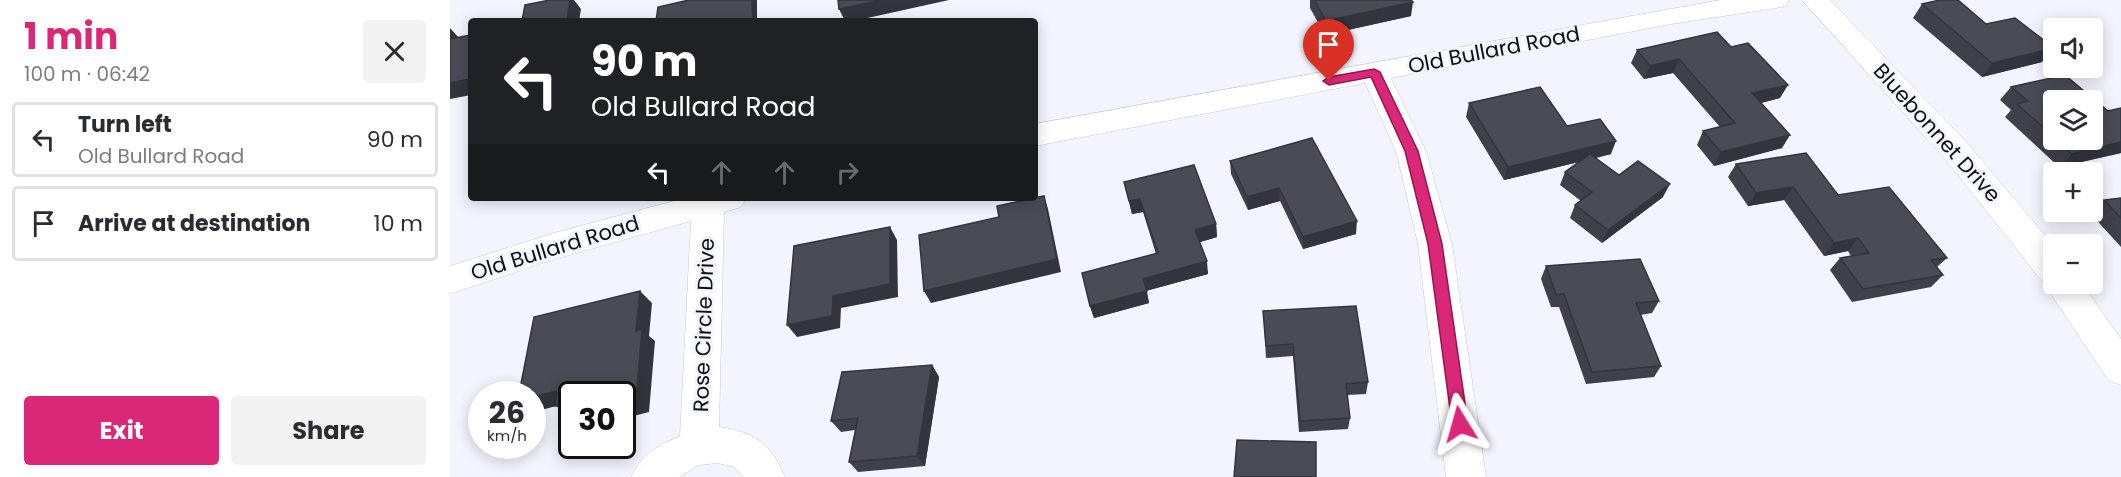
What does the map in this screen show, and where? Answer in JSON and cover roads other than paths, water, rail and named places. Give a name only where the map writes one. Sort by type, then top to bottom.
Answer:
[{"type":"street","name":"Old Bullard Road","points":[[1038,134],[1374,72],[1664,8],[1776,0]]},
{"type":"street","name":"Bluebonnet Drive","points":[[1815,0],[1957,152],[2043,258]]},
{"type":"street","points":[[1374,72],[1411,151],[1435,244],[1466,477]]},
{"type":"street","name":"Old Bullard Road","points":[[450,280],[554,246],[719,201]]},
{"type":"street","name":"Rose Circle Drive","points":[[699,447],[719,201]]},
{"type":"street","points":[[2069,294],[2121,369]]},
{"type":"street","points":[[651,477],[660,467],[699,447],[722,445],[749,453],[765,477]]}]
